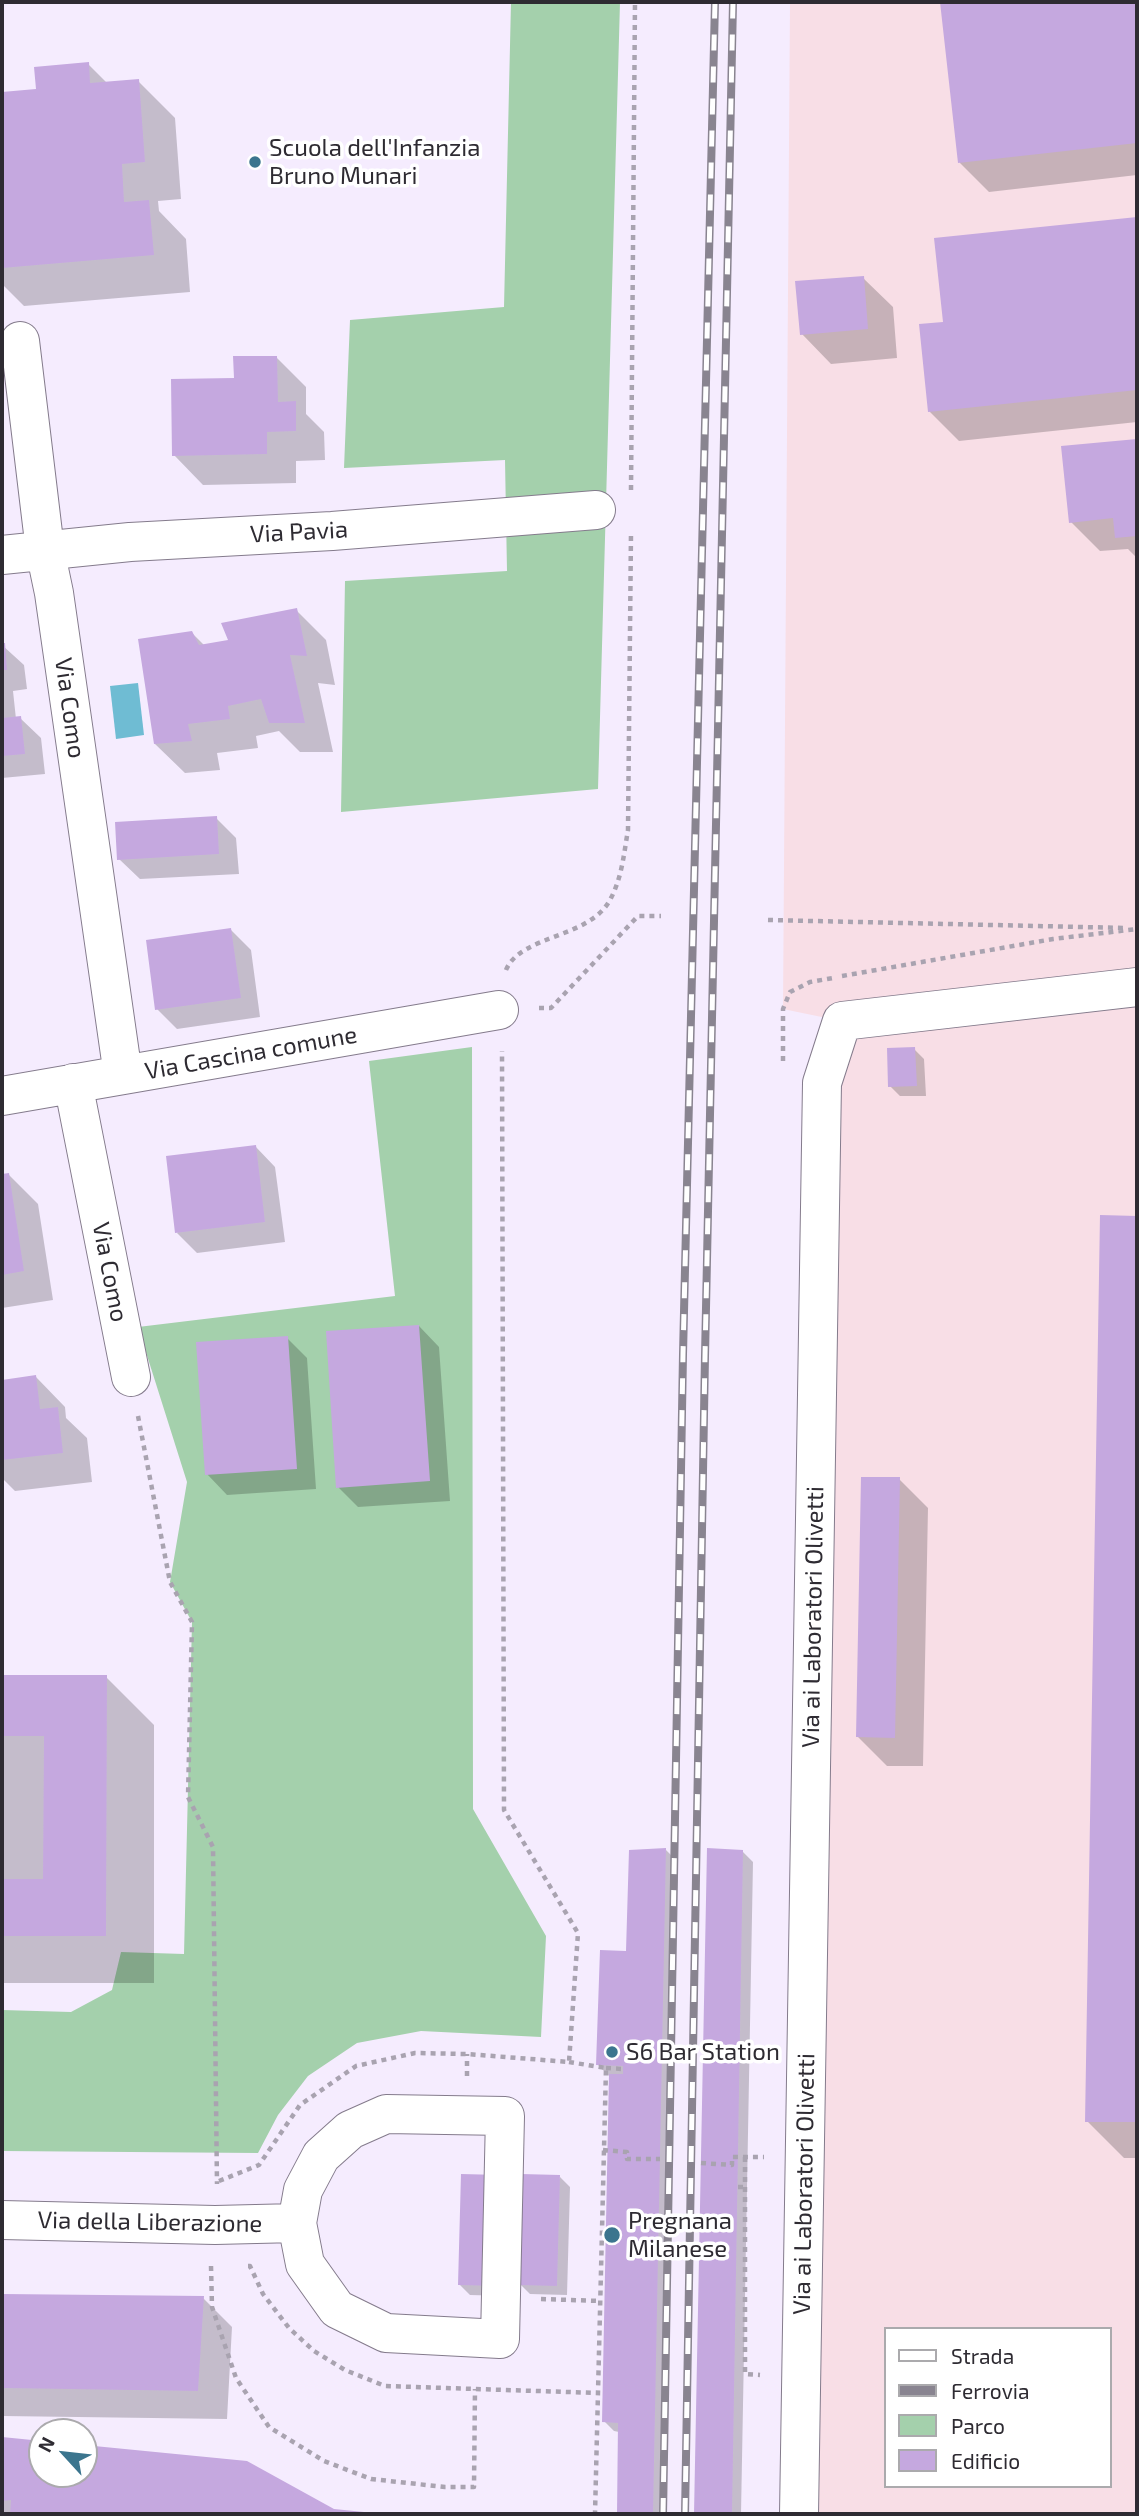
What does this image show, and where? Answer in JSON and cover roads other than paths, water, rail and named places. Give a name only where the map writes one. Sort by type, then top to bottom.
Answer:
[{"type":"street","name":"Via Como","points":[[20,341],[45,550],[54,593],[122,1075]]},
{"type":"street","name":"Via Pavia","points":[[2,555],[130,542],[614,515]]},
{"type":"street","name":"Via ai Laboratori Olivetti","points":[[799,2514],[822,1083],[842,1021],[1137,987]]},
{"type":"street","name":"Via Cascina comune","points":[[2,1096],[499,1010]]},
{"type":"street","name":"Via Como","points":[[73,1083],[131,1377]]},
{"type":"street","name":"Via della Liberazione","points":[[386,2114],[505,2116],[500,2339],[386,2333],[337,2309],[305,2264],[297,2223],[303,2190],[321,2156],[350,2130],[386,2114]]},
{"type":"street","name":"Via della Liberazione","points":[[2,2220],[139,2221],[215,2225],[297,2223]]},
{"type":"water","points":[[138,683],[144,735],[116,739],[110,686]]},
{"type":"railway","points":[[663,2514],[683,1354],[715,2]]},
{"type":"railway","points":[[685,2514],[705,1356],[733,2]]},
{"type":"place","name":"Scuola dell'Infanzia Bruno Munari","points":[[255,162]]},
{"type":"place","name":"S6 Bar Station","points":[[612,2052]]},
{"type":"place","name":"Pregnana Milanese","points":[[612,2235]]}]
